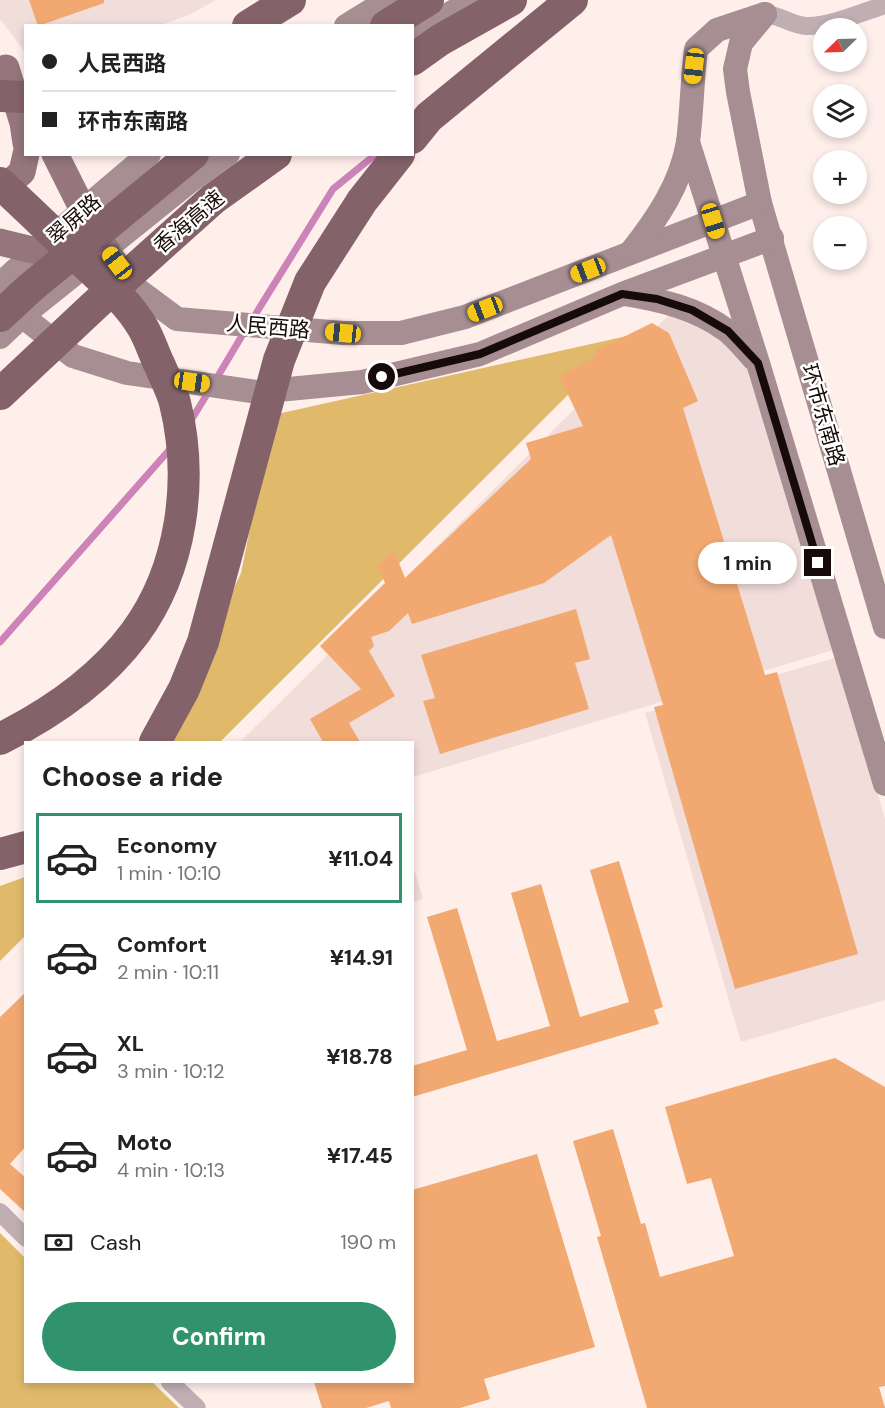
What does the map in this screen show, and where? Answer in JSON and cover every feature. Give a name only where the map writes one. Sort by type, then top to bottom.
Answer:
[{"type":"highway","points":[[251,24],[290,0]]},
{"type":"highway","points":[[389,24],[428,0]]},
{"type":"highway","points":[[414,59],[440,40],[511,0]]},
{"type":"highway","points":[[414,136],[429,117],[572,0]]},
{"type":"highway","points":[[2,75],[24,95]]},
{"type":"highway","points":[[7,311],[30,288],[191,156]]},
{"type":"highway","name":"香海高速","points":[[0,394],[96,304],[213,200],[273,156]]},
{"type":"highway","points":[[156,741],[184,689],[203,642],[279,360],[310,282],[362,201],[397,156]]},
{"type":"highway","points":[[0,183],[119,297],[143,328],[175,401],[183,443],[184,477],[181,516],[169,568],[154,604],[134,634],[100,672],[76,691],[29,723],[0,739]]},
{"type":"highway","points":[[0,854],[24,848]]},
{"type":"main road","points":[[349,24],[388,0]]},
{"type":"main road","points":[[414,35],[473,0]]},
{"type":"main road","points":[[629,254],[652,225],[680,171],[688,142],[696,49],[717,30],[765,14]]},
{"type":"main road","name":"环市东南路","points":[[765,14],[741,43],[735,69],[738,92],[760,203],[885,627]]},
{"type":"main road","points":[[2,75],[24,100]]},
{"type":"main road","points":[[2,75],[24,130]]},
{"type":"main road","points":[[688,142],[758,363],[885,784]]},
{"type":"main road","points":[[0,191],[22,172],[26,156]]},
{"type":"main road","name":"人民西路","points":[[56,156],[82,210],[106,249],[138,290],[177,319],[343,333],[401,333],[465,316],[760,203]]},
{"type":"main road","name":"翠屏路","points":[[0,284],[82,210],[147,156]]},
{"type":"main road","name":"翠屏路","points":[[7,311],[106,249],[194,178],[225,156]]},
{"type":"main road","points":[[0,337],[7,311],[73,356],[127,373],[257,392],[362,382],[480,354],[622,294],[772,238]]},
{"type":"main road","points":[[0,242],[37,251],[106,249]]},
{"type":"main road","points":[[622,294],[657,299],[692,310],[728,331],[758,363]]},
{"type":"street","points":[[765,14],[805,26],[819,25],[885,5]]},
{"type":"street","points":[[0,1212],[24,1236]]},
{"type":"street","points":[[171,1383],[197,1408]]},
{"type":"shaded area","points":[[0,0],[216,0],[191,14],[164,24],[24,24],[24,51],[0,19]]},
{"type":"shaded area","points":[[675,309],[748,350],[836,649],[414,777],[414,741],[241,741]]},
{"type":"shaded area","points":[[627,336],[221,741],[162,741],[241,573],[273,415]]},
{"type":"shaded area","points":[[838,657],[885,819],[885,1000],[741,1042],[645,713]]},
{"type":"shaded area","points":[[414,869],[423,899],[414,902]]},
{"type":"shaded area","points":[[24,877],[24,937],[0,961],[0,886]]},
{"type":"shaded area","points":[[0,1233],[24,1257],[24,1383],[153,1383],[179,1408],[0,1408]]},
{"type":"building","points":[[29,0],[104,0],[104,3],[44,24],[37,24]]},
{"type":"building","points":[[652,323],[669,333],[698,401],[683,408],[765,675],[777,672],[858,954],[735,989],[654,707],[663,705],[611,535],[544,583],[412,624],[408,613],[389,631],[371,637],[374,646],[369,651],[395,696],[349,723],[359,741],[322,741],[310,719],[361,689],[320,646],[385,583],[378,566],[394,550],[405,578],[531,459],[526,443],[583,426],[559,376],[597,356],[595,351]]},
{"type":"building","points":[[576,609],[590,659],[575,663],[589,709],[440,754],[423,701],[435,698],[421,655]]},
{"type":"building","points":[[619,861],[663,1007],[654,1010],[659,1024],[414,1096],[414,1065],[467,1050],[427,917],[457,908],[497,1041],[550,1026],[511,893],[541,884],[580,1017],[629,1002],[590,870]]},
{"type":"building","points":[[24,994],[24,1148],[10,1164],[24,1176],[24,1211],[0,1189],[0,1017]]},
{"type":"building","points":[[835,1058],[885,1087],[885,1386],[879,1387],[885,1408],[647,1408],[597,1237],[601,1236],[573,1141],[613,1129],[641,1224],[645,1223],[660,1277],[734,1256],[711,1178],[687,1184],[665,1107]]},
{"type":"building","points":[[537,1154],[595,1347],[484,1379],[490,1399],[460,1408],[391,1408],[389,1401],[366,1408],[322,1408],[314,1383],[414,1383],[414,1189]]},
{"type":"waterway","points":[[252,320],[333,189],[374,156]]},
{"type":"waterway","points":[[215,381],[246,329]]},
{"type":"waterway","points":[[190,422],[209,391]]},
{"type":"waterway","points":[[0,642],[171,448]]},
{"type":"route","points":[[382,377],[480,354],[622,294],[657,299],[692,310],[728,331],[758,363],[818,563]]}]
